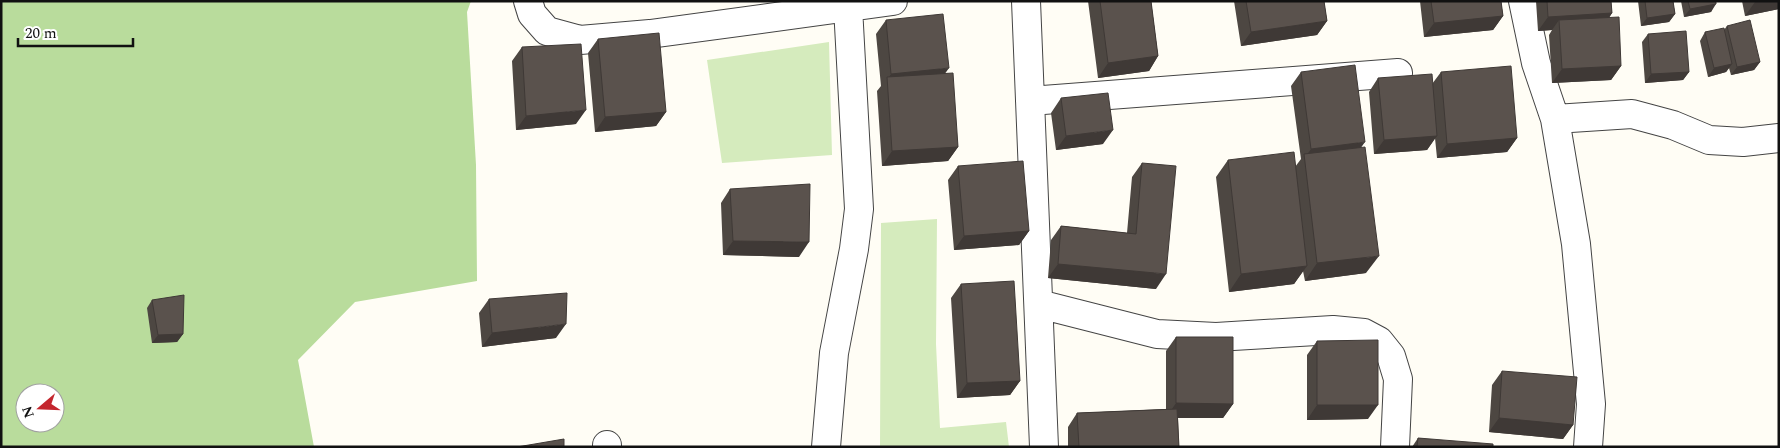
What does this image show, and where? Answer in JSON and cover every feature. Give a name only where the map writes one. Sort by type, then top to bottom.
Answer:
[{"type":"street","points":[[528,1],[532,14],[547,31],[580,40],[650,34],[893,1]]},
{"type":"street","points":[[1026,1],[1044,447]]},
{"type":"street","points":[[1522,1],[1536,63],[1555,119],[1576,244],[1591,404],[1588,447]]},
{"type":"street","points":[[826,447],[834,353],[854,249],[859,209],[848,7]]},
{"type":"street","points":[[1030,101],[1398,73]]},
{"type":"street","points":[[1555,119],[1632,114],[1674,126],[1709,140],[1743,142],[1779,138]]},
{"type":"street","points":[[1039,304],[1157,334],[1216,337],[1333,330],[1364,332],[1379,341],[1391,356],[1398,379],[1395,447]]},
{"type":"green space","points":[[1,1],[471,1],[467,12],[476,165],[477,281],[355,302],[298,360],[314,447],[1,447]]},
{"type":"green space","points":[[829,42],[832,155],[722,163],[707,60]]},
{"type":"green space","points":[[937,219],[936,344],[940,428],[1006,422],[1009,447],[880,447],[881,223]]},
{"type":"building","points":[[1100,1],[1151,1],[1158,56],[1108,63]]},
{"type":"building","points":[[1246,1],[1324,1],[1327,21],[1251,32]]},
{"type":"building","points":[[1431,1],[1501,1],[1503,16],[1434,23]]},
{"type":"building","points":[[1547,1],[1611,1],[1612,13],[1548,17]]},
{"type":"building","points":[[1645,1],[1673,1],[1675,14],[1647,18]]},
{"type":"building","points":[[1688,1],[1716,1],[1716,4],[1690,9]]},
{"type":"building","points":[[943,14],[949,68],[891,74],[886,20]]},
{"type":"building","points":[[1619,17],[1621,66],[1562,69],[1559,20]]},
{"type":"building","points":[[1750,20],[1760,62],[1737,67],[1727,26]]},
{"type":"building","points":[[1724,28],[1732,64],[1714,68],[1705,32]]},
{"type":"building","points":[[1686,31],[1689,72],[1651,74],[1648,34]]},
{"type":"building","points":[[659,33],[666,112],[605,117],[598,39]]},
{"type":"building","points":[[581,44],[586,110],[526,116],[522,47]]},
{"type":"building","points":[[1355,65],[1365,142],[1311,149],[1301,72]]},
{"type":"building","points":[[1511,66],[1517,138],[1447,144],[1441,72]]},
{"type":"building","points":[[953,73],[958,147],[892,151],[887,77]]},
{"type":"building","points":[[1432,74],[1437,136],[1384,140],[1378,78]]},
{"type":"building","points":[[1108,93],[1113,130],[1066,136],[1061,98]]},
{"type":"building","points":[[1365,147],[1379,256],[1317,263],[1304,154]]},
{"type":"building","points":[[1294,152],[1307,266],[1241,274],[1228,160]]},
{"type":"building","points":[[1023,161],[1029,231],[964,236],[958,166]]},
{"type":"building","points":[[1142,163],[1176,166],[1166,274],[1058,264],[1061,226],[1136,234]]},
{"type":"building","points":[[810,184],[809,242],[733,241],[730,189]]},
{"type":"building","points":[[1014,281],[1020,381],[967,383],[961,284]]},
{"type":"building","points":[[567,293],[566,324],[492,333],[489,299]]},
{"type":"building","points":[[184,295],[183,334],[158,335],[152,300]]},
{"type":"building","points":[[1176,337],[1233,337],[1233,404],[1176,403]]},
{"type":"building","points":[[1378,340],[1378,405],[1317,405],[1317,341]]},
{"type":"building","points":[[1502,371],[1577,377],[1573,425],[1499,418]]},
{"type":"building","points":[[1177,409],[1179,447],[1079,447],[1077,413]]},
{"type":"building","points":[[1418,438],[1493,444],[1493,447],[1417,447]]},
{"type":"building","points":[[564,439],[564,447],[517,447]]}]
